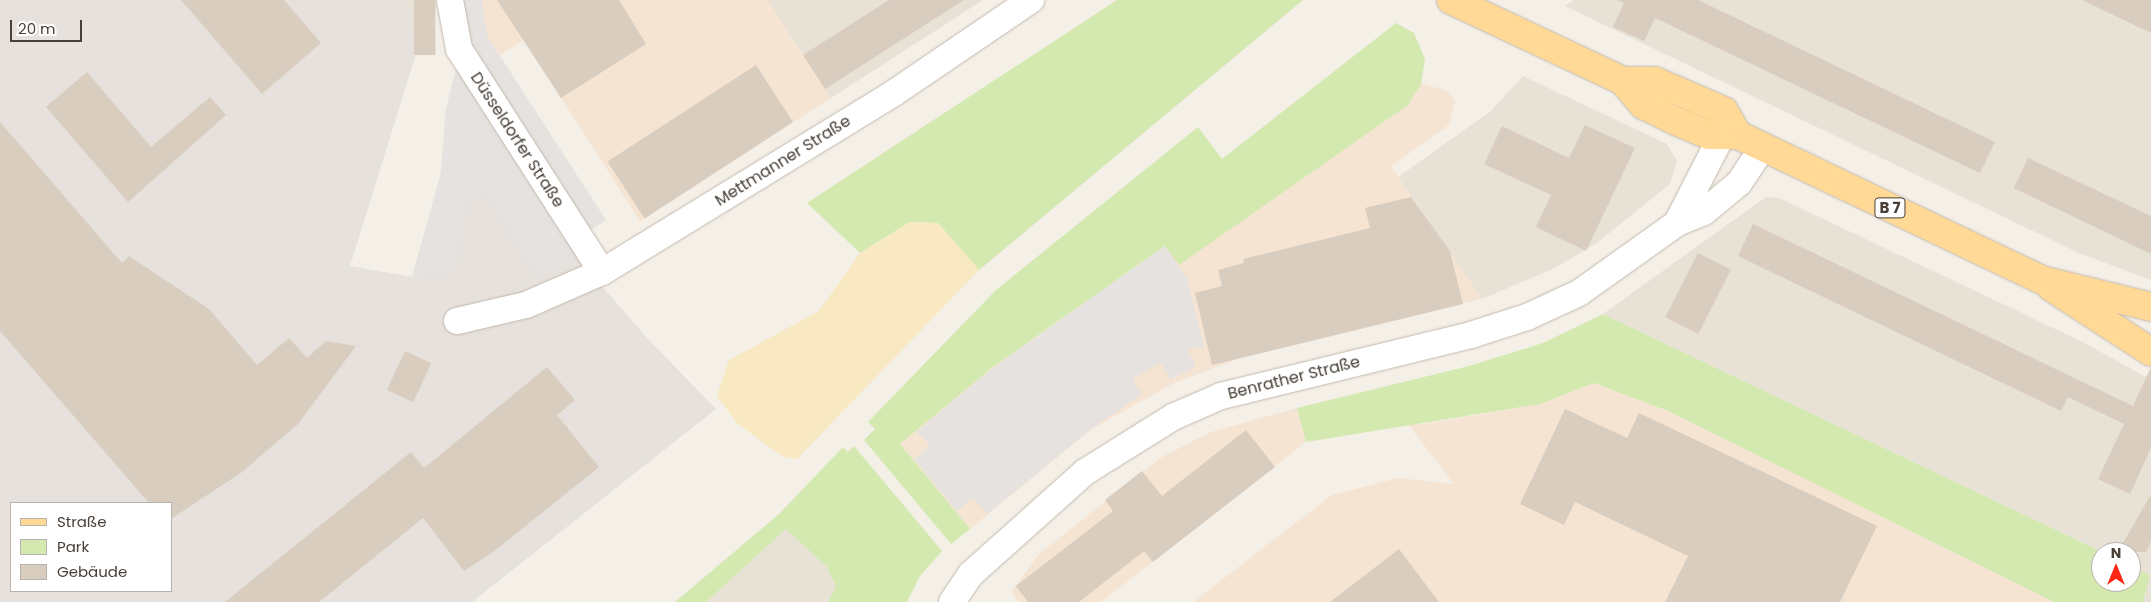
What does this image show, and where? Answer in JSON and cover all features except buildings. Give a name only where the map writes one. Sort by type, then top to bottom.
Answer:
[{"type":"main road","points":[[1451,0],[1623,81],[1655,81],[1724,111],[1730,135]]},
{"type":"main road","name":"B 7","points":[[1730,135],[1763,147],[2042,280],[2151,307]]},
{"type":"main road","name":"B 7","points":[[2042,280],[2083,312],[2151,352]]},
{"type":"street","name":"Düsseldorfer Straße","points":[[450,0],[459,49],[602,272]]},
{"type":"street","name":"Mettmanner Straße","points":[[457,321],[526,306],[602,272],[894,93],[1031,0]]},
{"type":"street","name":"Benrather Straße","points":[[1677,223],[1730,135]]},
{"type":"street","name":"Benrather Straße","points":[[952,602],[971,574],[1085,472],[1173,417],[1221,396],[1471,335],[1527,317],[1579,293],[1677,223],[1704,212],[1739,183],[1763,147]]},
{"type":"shaded area","points":[[0,0],[408,0],[416,54],[350,266],[412,277],[441,173],[446,109],[649,340],[716,409],[472,602],[0,602]]},
{"type":"shaded area","points":[[408,0],[436,0],[436,55],[408,55]]},
{"type":"shaded area","points":[[461,0],[482,0],[487,36],[606,220],[589,231],[468,44]]},
{"type":"shaded area","points":[[482,0],[767,0],[831,98],[640,221],[524,40],[500,55],[487,37]]},
{"type":"shaded area","points":[[767,0],[983,0],[831,98]]},
{"type":"shaded area","points":[[1574,0],[2151,0],[2151,280],[2079,253],[1565,6]]},
{"type":"shaded area","points":[[456,68],[579,259],[538,277],[486,190],[466,203],[454,271],[412,278],[441,173],[446,109]]},
{"type":"shaded area","points":[[1523,76],[1667,144],[1677,161],[1670,184],[1598,242],[1555,268],[1482,299],[1398,177],[1491,111]]},
{"type":"shaded area","points":[[1421,84],[1446,90],[1455,101],[1449,125],[1391,166],[1482,299],[1243,357],[1172,384],[1092,429],[970,529],[900,444],[993,367],[1166,246],[1179,264],[1408,105]]},
{"type":"shaded area","points":[[1766,197],[1779,198],[2085,343],[2151,380],[2151,602],[2143,602],[2150,575],[2141,571],[2141,542],[2091,542],[2091,547],[1603,314]]},
{"type":"shaded area","points":[[1165,246],[1187,278],[1204,346],[1188,350],[1196,367],[1170,380],[1161,363],[1132,378],[1142,394],[1092,428],[987,514],[973,498],[957,511],[914,459],[930,446],[917,431],[993,368]]},
{"type":"shaded area","points":[[1594,383],[1668,411],[2054,602],[1193,602],[1332,495],[1398,478],[1454,484],[1407,423],[1424,424],[1540,404]]},
{"type":"shaded area","points":[[1297,408],[1306,442],[1101,602],[1019,602],[1011,592],[1039,554],[1162,457],[1211,432]]},
{"type":"shaded area","points":[[786,529],[827,567],[836,587],[828,602],[706,602]]},
{"type":"green space","points":[[1117,0],[1303,0],[979,270],[938,223],[910,222],[860,253],[807,203]]},
{"type":"green space","points":[[1396,23],[1414,33],[1425,59],[1421,84],[1408,105],[1179,265],[1165,246],[993,367],[900,444],[970,529],[951,544],[864,440],[875,429],[868,422],[996,290],[1198,127],[1222,159]]},
{"type":"green space","points":[[1603,314],[2091,547],[2091,592],[2141,592],[2141,571],[2150,575],[2143,602],[2054,602],[1668,411],[1594,383],[1540,404],[1306,442],[1297,408],[1469,366],[1543,343]]},
{"type":"green space","points":[[854,446],[942,551],[920,576],[907,602],[828,602],[836,587],[827,567],[786,529],[706,602],[675,602],[779,514],[843,447],[848,452]]},
{"type":"sand","points":[[910,222],[938,223],[979,270],[797,459],[783,457],[737,423],[717,396],[729,360],[819,311],[860,253]]}]
